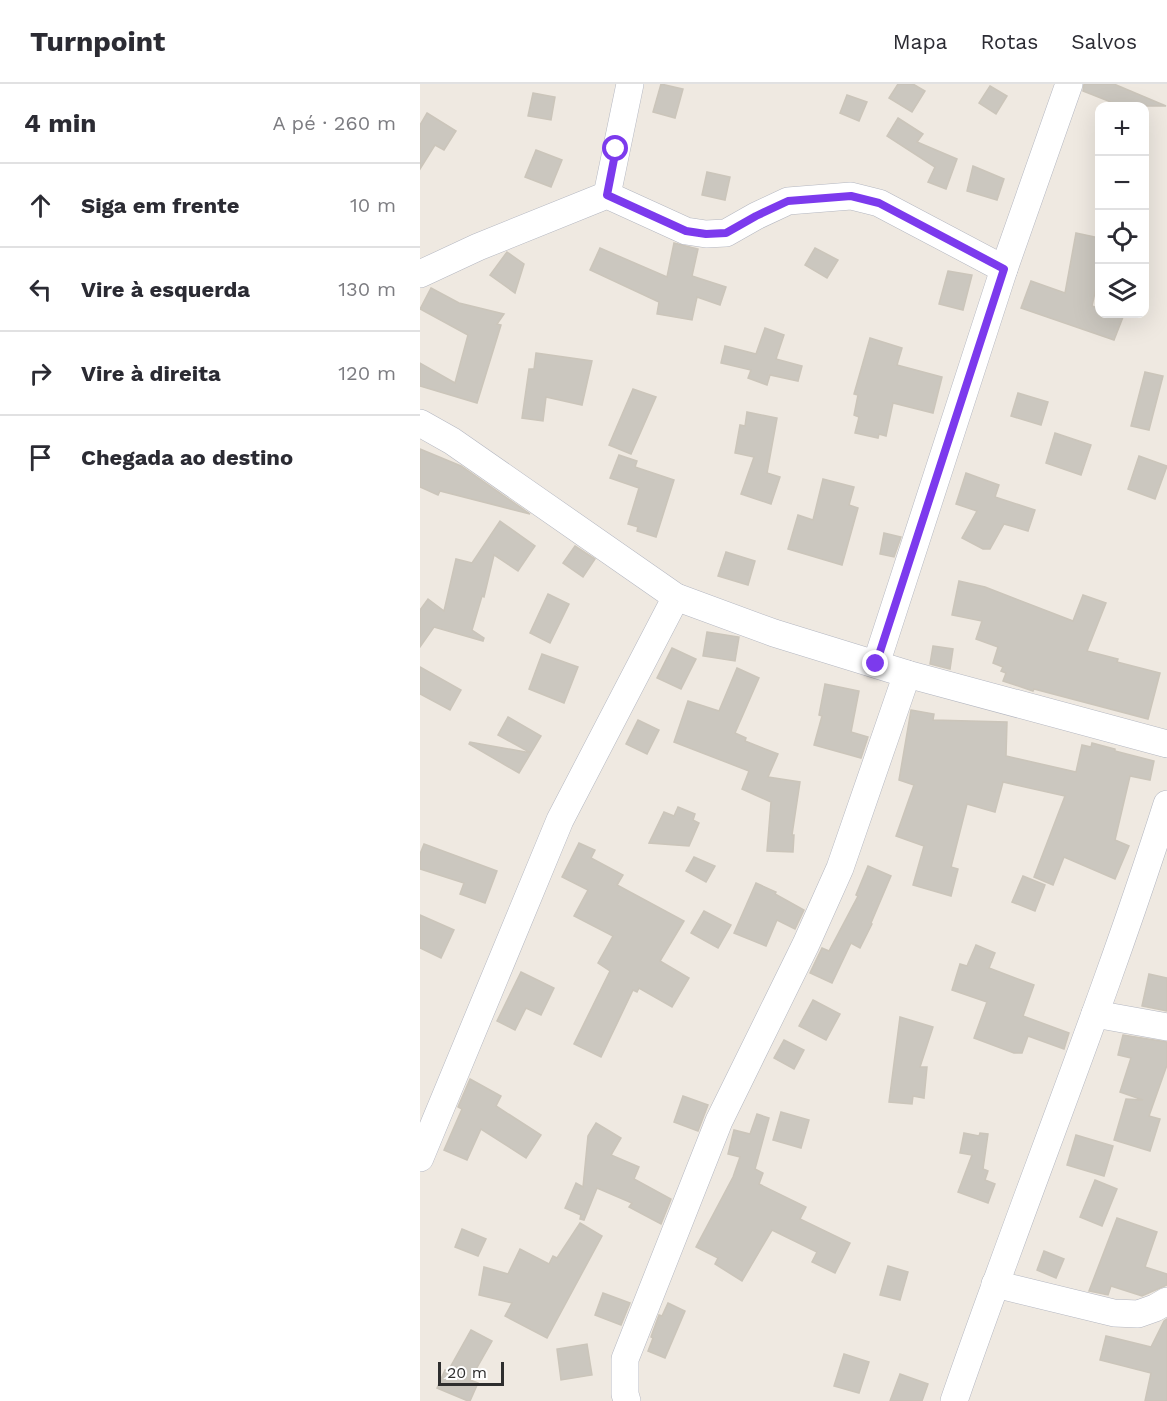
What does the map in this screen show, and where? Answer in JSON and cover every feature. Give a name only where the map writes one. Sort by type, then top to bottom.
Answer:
[{"type":"street","points":[[607,195],[630,84]]},
{"type":"street","points":[[876,664],[1004,269],[1069,84]]},
{"type":"street","points":[[420,273],[477,247],[607,195],[686,231],[706,234],[726,233],[788,201],[851,196],[879,203],[1004,269]]},
{"type":"street","points":[[420,423],[452,441],[676,597],[774,633],[907,674],[1167,744]]},
{"type":"street","points":[[420,1158],[560,820],[676,597]]},
{"type":"street","points":[[627,1401],[625,1359],[719,1121],[806,944],[840,868],[907,674]]},
{"type":"street","points":[[954,1401],[1095,1014],[1157,869],[1167,804]]},
{"type":"street","points":[[1095,1014],[1167,1027]]},
{"type":"street","points":[[995,1284],[1114,1313],[1138,1314],[1167,1301]]},
{"type":"building","points":[[661,84],[683,89],[675,118],[653,112]]},
{"type":"building","points":[[898,84],[913,84],[925,91],[912,112],[889,98]]},
{"type":"building","points":[[1084,84],[1114,84],[1166,106],[1149,106],[1149,102],[1111,102],[1083,91]]},
{"type":"building","points":[[990,86],[1007,96],[996,114],[979,103]]},
{"type":"building","points":[[533,93],[555,97],[551,120],[528,116]]},
{"type":"building","points":[[847,95],[867,102],[859,121],[840,113]]},
{"type":"building","points":[[427,113],[456,131],[444,150],[435,145],[420,169],[420,125]]},
{"type":"building","points":[[898,118],[923,134],[917,142],[957,159],[946,189],[928,182],[935,167],[887,136]]},
{"type":"building","points":[[536,150],[562,160],[551,187],[525,177]]},
{"type":"building","points":[[973,166],[1004,179],[997,200],[967,191]]},
{"type":"building","points":[[707,172],[730,177],[725,200],[702,195]]},
{"type":"building","points":[[1076,233],[1095,237],[1095,292],[1092,306],[1095,307],[1095,318],[1123,318],[1114,340],[1021,308],[1031,281],[1065,293]]},
{"type":"building","points":[[674,243],[698,249],[692,276],[726,287],[720,305],[697,297],[692,320],[657,314],[659,302],[590,270],[600,248],[667,277]]},
{"type":"building","points":[[815,248],[838,260],[827,278],[805,265]]},
{"type":"building","points":[[507,252],[524,264],[515,293],[490,275]]},
{"type":"building","points":[[948,271],[972,275],[963,310],[939,304]]},
{"type":"building","points":[[431,288],[459,303],[504,314],[497,324],[501,325],[477,403],[420,386],[420,363],[455,383],[468,335],[420,309]]},
{"type":"building","points":[[765,328],[784,335],[776,359],[802,366],[798,381],[770,375],[767,385],[748,378],[751,370],[721,363],[725,346],[756,354]]},
{"type":"building","points":[[870,338],[902,348],[897,365],[942,377],[933,413],[893,403],[886,436],[879,434],[878,438],[855,433],[859,417],[854,415],[858,395],[854,394]]},
{"type":"building","points":[[536,353],[592,361],[582,405],[546,397],[543,421],[522,418],[529,369],[534,369]]},
{"type":"building","points":[[1145,372],[1163,376],[1149,430],[1131,426]]},
{"type":"building","points":[[633,389],[656,397],[631,454],[609,445]]},
{"type":"building","points":[[1018,393],[1048,402],[1041,425],[1011,416]]},
{"type":"building","points":[[747,412],[777,418],[767,473],[780,477],[771,504],[741,494],[754,457],[735,453],[740,425],[745,426]]},
{"type":"building","points":[[1055,433],[1091,445],[1081,475],[1046,463]]},
{"type":"building","points":[[420,449],[461,466],[530,514],[440,491],[438,495],[420,487]]},
{"type":"building","points":[[619,455],[637,461],[635,467],[674,480],[656,537],[637,531],[638,527],[628,524],[639,488],[610,478]]},
{"type":"building","points":[[1139,456],[1167,466],[1155,499],[1128,489]]},
{"type":"building","points":[[966,473],[999,485],[995,497],[1035,510],[1028,531],[1004,524],[990,549],[983,549],[962,538],[977,511],[956,504]]},
{"type":"building","points":[[823,479],[854,487],[849,505],[858,508],[842,565],[788,549],[798,515],[813,520]]},
{"type":"building","points":[[500,521],[535,546],[518,571],[494,555],[484,597],[482,596],[472,630],[484,638],[483,641],[434,627],[420,647],[420,610],[428,599],[444,611],[456,559],[472,563]]},
{"type":"building","points":[[884,533],[901,537],[894,557],[880,554]]},
{"type":"building","points":[[575,546],[595,559],[583,577],[563,563]]},
{"type":"building","points":[[726,552],[755,561],[748,585],[718,576]]},
{"type":"building","points":[[959,581],[985,587],[1073,621],[1083,595],[1106,603],[1087,651],[1118,659],[1117,662],[1160,673],[1148,719],[1034,689],[1033,691],[1003,681],[1006,673],[1001,671],[1003,667],[993,663],[998,647],[976,639],[982,621],[952,615]]},
{"type":"building","points":[[548,594],[569,604],[550,643],[530,633]]},
{"type":"building","points":[[707,632],[739,637],[735,661],[703,656]]},
{"type":"building","points":[[933,646],[953,649],[950,669],[930,664]]},
{"type":"building","points":[[672,648],[696,659],[681,689],[657,678]]},
{"type":"building","points":[[542,654],[578,667],[564,703],[529,689]]},
{"type":"building","points":[[420,667],[461,690],[450,710],[420,694]]},
{"type":"building","points":[[737,668],[759,678],[735,733],[746,738],[745,741],[778,754],[768,777],[800,782],[792,835],[794,835],[793,852],[767,851],[771,802],[742,789],[749,771],[674,742],[688,701],[719,711]]},
{"type":"building","points":[[825,684],[859,691],[851,732],[868,737],[861,758],[814,745],[822,716],[819,715]]},
{"type":"building","points":[[911,710],[934,714],[933,720],[1007,722],[1006,756],[1076,772],[1082,745],[1091,747],[1092,743],[1154,761],[1150,780],[1130,776],[1115,840],[1129,846],[1115,879],[1064,857],[1053,885],[1034,877],[1065,796],[1003,782],[995,812],[967,804],[951,867],[958,869],[951,896],[913,885],[924,846],[896,836],[914,785],[899,780]]},
{"type":"building","points":[[508,717],[541,736],[531,753],[498,735]]},
{"type":"building","points":[[638,720],[659,730],[647,754],[626,744]]},
{"type":"building","points":[[470,742],[531,753],[519,773],[469,744]]},
{"type":"building","points":[[678,807],[695,814],[693,820],[699,823],[689,846],[649,843],[664,812],[674,816]]},
{"type":"building","points":[[579,843],[595,850],[591,858],[623,875],[617,885],[684,921],[660,961],[689,978],[672,1007],[639,988],[637,992],[633,990],[601,1057],[574,1044],[610,971],[598,963],[613,936],[574,916],[588,890],[562,877]]},
{"type":"building","points":[[424,844],[497,871],[485,903],[460,894],[464,883],[420,869],[420,854]]},
{"type":"building","points":[[694,857],[715,866],[706,882],[686,871]]},
{"type":"building","points":[[868,866],[891,876],[860,948],[851,943],[832,983],[810,973],[822,948],[829,951],[858,896],[856,895]]},
{"type":"building","points":[[1023,876],[1045,885],[1035,911],[1012,902]]},
{"type":"building","points":[[756,883],[776,892],[775,894],[804,910],[795,929],[777,920],[766,946],[734,933]]},
{"type":"building","points":[[704,911],[731,925],[718,948],[691,933]]},
{"type":"building","points":[[420,915],[454,930],[441,958],[420,948]]},
{"type":"building","points":[[976,945],[995,953],[989,968],[1034,985],[1023,1016],[1069,1033],[1064,1049],[1028,1036],[1022,1053],[1014,1053],[974,1038],[987,1002],[952,990],[960,964],[967,966]]},
{"type":"building","points":[[521,972],[554,988],[541,1015],[526,1008],[515,1030],[497,1021]]},
{"type":"building","points":[[1149,974],[1167,978],[1167,1011],[1142,1006]]},
{"type":"building","points":[[813,1000],[840,1014],[826,1040],[799,1026]]},
{"type":"building","points":[[900,1017],[933,1027],[920,1067],[927,1067],[924,1098],[913,1096],[912,1104],[889,1102]]},
{"type":"building","points":[[1123,1035],[1167,1042],[1167,1065],[1149,1116],[1160,1119],[1150,1151],[1114,1140],[1126,1099],[1143,1100],[1120,1092],[1131,1058],[1118,1055]]},
{"type":"building","points":[[784,1040],[804,1050],[794,1069],[774,1058]]},
{"type":"building","points":[[470,1079],[501,1096],[496,1106],[541,1135],[526,1158],[481,1129],[467,1160],[444,1150],[462,1109],[458,1107]]},
{"type":"building","points":[[683,1096],[708,1105],[698,1131],[674,1122]]},
{"type":"building","points":[[781,1112],[809,1120],[801,1148],[773,1140]]},
{"type":"building","points":[[757,1114],[769,1118],[755,1169],[763,1173],[759,1184],[806,1207],[800,1219],[850,1243],[835,1273],[812,1262],[817,1252],[772,1230],[742,1281],[715,1264],[718,1258],[696,1247],[733,1177],[740,1157],[728,1154],[734,1130],[750,1134]]},
{"type":"building","points":[[596,1123],[621,1138],[611,1155],[639,1167],[634,1179],[671,1199],[661,1224],[629,1207],[632,1203],[597,1188],[584,1220],[580,1219],[581,1215],[565,1208],[576,1183],[583,1187],[588,1136]]},
{"type":"building","points":[[964,1133],[979,1136],[980,1133],[988,1134],[983,1169],[988,1171],[985,1180],[995,1184],[988,1203],[958,1192],[972,1155],[960,1153]]},
{"type":"building","points":[[1076,1135],[1113,1146],[1104,1176],[1067,1165]]},
{"type":"building","points":[[1095,1180],[1117,1189],[1102,1226],[1080,1217]]},
{"type":"building","points":[[1117,1218],[1157,1232],[1145,1267],[1167,1274],[1167,1285],[1142,1296],[1111,1286],[1108,1295],[1089,1291]]},
{"type":"building","points":[[580,1223],[602,1236],[547,1338],[505,1316],[512,1303],[479,1295],[484,1267],[508,1274],[520,1249],[549,1264],[553,1256],[557,1258]]},
{"type":"building","points":[[462,1229],[486,1239],[478,1256],[455,1247]]},
{"type":"building","points":[[1044,1251],[1064,1259],[1056,1278],[1037,1270]]},
{"type":"building","points":[[888,1266],[908,1272],[900,1300],[880,1295]]},
{"type":"building","points":[[603,1293],[630,1303],[621,1325],[595,1315]]},
{"type":"building","points":[[668,1303],[685,1311],[665,1358],[648,1351],[659,1315],[662,1316]]},
{"type":"building","points":[[1167,1319],[1167,1401],[1145,1401],[1151,1373],[1100,1360],[1106,1336],[1151,1347]]},
{"type":"building","points":[[471,1330],[492,1341],[470,1380],[478,1383],[468,1401],[437,1388],[445,1370],[448,1371]]},
{"type":"building","points":[[587,1344],[592,1375],[561,1380],[557,1349]]},
{"type":"building","points":[[844,1354],[869,1362],[859,1393],[834,1386]]},
{"type":"building","points":[[900,1374],[928,1384],[922,1401],[890,1401]]},
{"type":"route","points":[[616,149],[607,195],[686,231],[706,234],[726,233],[788,201],[851,196],[879,203],[1004,269],[876,664]]}]
